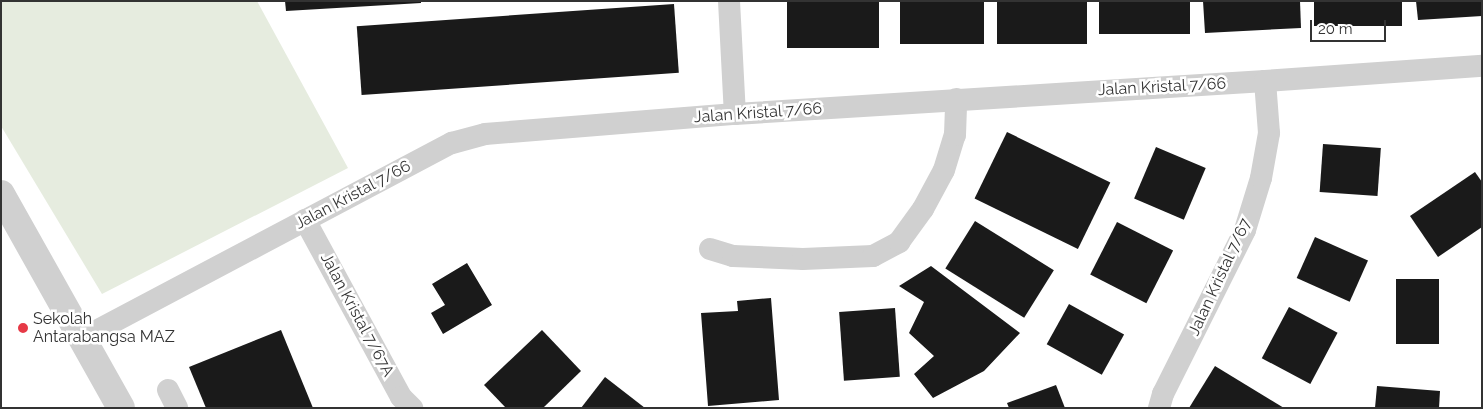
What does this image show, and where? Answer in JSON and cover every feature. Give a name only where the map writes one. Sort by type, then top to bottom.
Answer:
[{"type":"street","points":[[729,1],[735,114]]},
{"type":"street","name":"Jalan Kristal 7/66","points":[[83,338],[452,143],[485,134],[735,114],[1482,66]]},
{"type":"street","name":"Jalan Kristal 7/67","points":[[1159,408],[1163,394],[1245,230],[1261,178],[1269,133],[1265,81]]},
{"type":"street","points":[[710,249],[733,256],[803,259],[873,256],[899,242],[923,209],[944,170],[955,135],[956,100]]},
{"type":"street","points":[[1,194],[121,408]]},
{"type":"street","name":"Jalan Kristal 7/67A","points":[[305,220],[402,397],[412,408]]},
{"type":"shaded area","points":[[1,1],[257,1],[348,168],[102,294],[1,126]]},
{"type":"building","points":[[285,1],[421,1],[421,3],[286,11]]},
{"type":"building","points":[[787,1],[879,1],[879,48],[787,48]]},
{"type":"building","points":[[900,1],[984,1],[984,44],[900,44]]},
{"type":"building","points":[[997,1],[1087,1],[1087,44],[997,44]]},
{"type":"building","points":[[1099,1],[1190,1],[1190,34],[1099,34]]},
{"type":"building","points":[[1203,1],[1300,1],[1301,28],[1205,33]]},
{"type":"building","points":[[1314,1],[1402,1],[1402,26],[1314,26]]},
{"type":"building","points":[[1416,1],[1482,1],[1482,16],[1418,20]]},
{"type":"building","points":[[674,4],[679,73],[362,95],[357,26]]},
{"type":"building","points":[[1007,132],[1110,182],[1078,249],[975,199]]},
{"type":"building","points":[[1323,144],[1381,148],[1378,196],[1320,192]]},
{"type":"building","points":[[1156,147],[1206,168],[1184,220],[1134,199]]},
{"type":"building","points":[[1475,172],[1482,182],[1482,227],[1438,257],[1410,216]]},
{"type":"building","points":[[975,221],[1054,270],[1024,318],[945,268]]},
{"type":"building","points":[[1117,222],[1173,251],[1146,303],[1090,275]]},
{"type":"building","points":[[1315,237],[1368,261],[1350,302],[1297,278]]},
{"type":"building","points":[[467,263],[492,305],[443,334],[431,313],[445,305],[432,284]]},
{"type":"building","points":[[931,266],[1020,333],[984,371],[933,398],[914,374],[934,356],[909,333],[924,302],[899,286]]},
{"type":"building","points":[[1396,279],[1439,279],[1439,344],[1396,344]]},
{"type":"building","points":[[771,298],[779,400],[708,406],[701,313],[738,311],[737,301]]},
{"type":"building","points":[[1069,304],[1124,335],[1102,375],[1047,344]]},
{"type":"building","points":[[1289,307],[1338,333],[1310,384],[1262,358]]},
{"type":"building","points":[[895,308],[900,377],[844,381],[839,312]]},
{"type":"building","points":[[281,330],[313,408],[206,408],[189,367]]},
{"type":"building","points":[[542,330],[581,371],[543,408],[506,408],[484,385]]},
{"type":"building","points":[[1215,366],[1284,408],[1189,408]]},
{"type":"building","points":[[605,377],[645,408],[581,408]]},
{"type":"building","points":[[1056,385],[1065,408],[1009,408],[1007,403]]},
{"type":"building","points":[[1377,386],[1440,391],[1439,408],[1375,408]]},
{"type":"place","name":"Sekolah Antarabangsa MAZ","points":[[23,328]]}]
